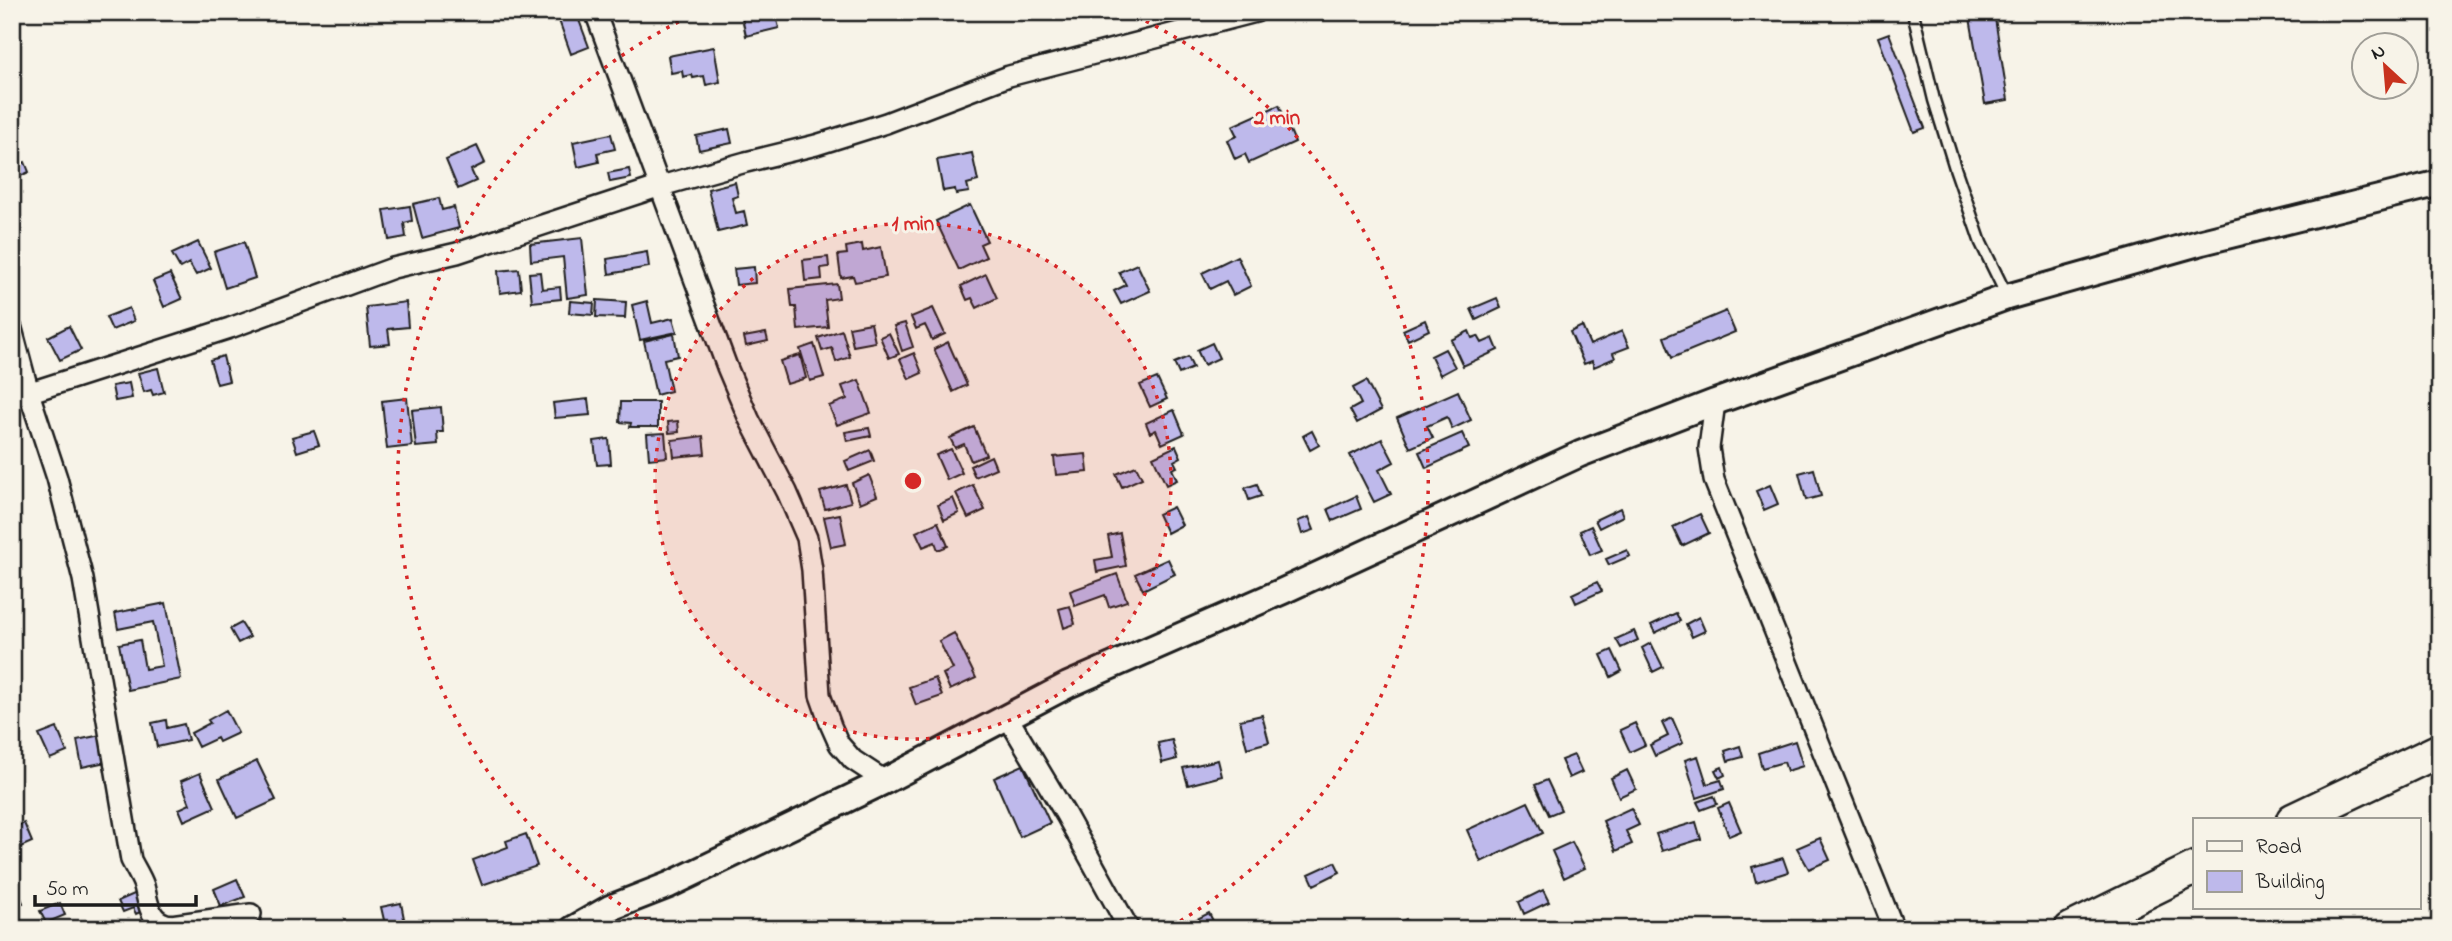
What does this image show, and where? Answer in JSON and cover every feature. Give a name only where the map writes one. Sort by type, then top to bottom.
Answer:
[{"type":"highway","points":[[2297,818],[2440,750]]},
{"type":"highway","points":[[2071,929],[2193,869]]},
{"type":"street","points":[[595,12],[727,367],[749,419],[787,492],[807,538],[812,570],[820,695],[831,726],[839,744],[853,760],[885,781]]},
{"type":"street","points":[[21,396],[230,328],[393,268],[457,253],[661,186],[816,145],[886,123],[1009,76],[1256,12]]},
{"type":"street","points":[[582,927],[610,908],[669,885],[885,781],[1068,685],[1283,591],[1580,454],[1715,402],[2007,297],[2202,242],[2440,183]]},
{"type":"street","points":[[12,330],[21,396],[57,478],[83,579],[131,860],[143,883],[151,912],[161,924],[171,925],[251,914]]},
{"type":"street","points":[[1715,402],[1709,448],[1714,480],[1894,929]]},
{"type":"street","points":[[1007,716],[1129,929]]},
{"type":"lane","points":[[1914,17],[1934,100],[1955,168],[1980,243],[2007,297]]},
{"type":"building","points":[[556,12],[576,12],[589,47],[571,54]]},
{"type":"building","points":[[775,12],[779,28],[746,36],[741,13]]},
{"type":"building","points":[[1969,12],[1994,12],[2008,100],[1985,104]]},
{"type":"building","points":[[1889,33],[1925,128],[1914,132],[1878,37]]},
{"type":"building","points":[[714,47],[720,82],[706,85],[704,76],[683,77],[682,71],[671,73],[668,56]]},
{"type":"building","points":[[1279,105],[1295,142],[1249,163],[1245,154],[1235,159],[1227,140],[1237,136],[1232,126]]},
{"type":"building","points":[[729,129],[732,143],[699,150],[696,136]]},
{"type":"building","points":[[611,134],[615,149],[597,153],[599,162],[578,167],[573,142]]},
{"type":"building","points":[[477,146],[485,163],[471,170],[476,181],[458,189],[446,160]]},
{"type":"building","points":[[972,153],[978,181],[967,184],[969,192],[956,194],[955,189],[943,191],[937,160]]},
{"type":"building","points":[[25,162],[29,172],[12,180],[12,168]]},
{"type":"building","points":[[629,169],[631,178],[610,182],[608,173]]},
{"type":"building","points":[[735,182],[738,196],[732,198],[736,213],[744,211],[747,225],[718,232],[708,189]]},
{"type":"building","points":[[439,198],[442,210],[454,207],[459,228],[422,238],[413,204]]},
{"type":"building","points":[[970,205],[987,241],[980,244],[986,257],[959,270],[936,221]]},
{"type":"building","points":[[410,206],[412,221],[404,223],[406,237],[389,240],[384,210]]},
{"type":"building","points":[[582,238],[588,295],[567,298],[563,257],[531,261],[530,244]]},
{"type":"building","points":[[198,242],[211,268],[196,275],[189,263],[180,268],[172,254]]},
{"type":"building","points":[[244,242],[255,278],[225,288],[214,252]]},
{"type":"building","points":[[862,244],[863,251],[881,247],[886,277],[855,282],[853,276],[841,278],[838,255],[847,254],[846,247]]},
{"type":"building","points":[[647,252],[649,267],[609,274],[607,259]]},
{"type":"building","points":[[1237,256],[1251,286],[1233,295],[1226,281],[1210,289],[1202,273]]},
{"type":"building","points":[[828,257],[829,267],[821,268],[822,279],[805,281],[803,260]]},
{"type":"building","points":[[1137,264],[1150,291],[1121,304],[1114,291],[1126,285],[1119,272]]},
{"type":"building","points":[[754,267],[755,283],[736,285],[734,269]]},
{"type":"building","points":[[519,269],[521,290],[500,293],[498,271]]},
{"type":"building","points":[[540,272],[542,289],[560,287],[561,299],[532,302],[529,273]]},
{"type":"building","points":[[170,274],[182,299],[164,307],[153,281]]},
{"type":"building","points":[[986,274],[997,298],[977,308],[972,298],[967,300],[961,286]]},
{"type":"building","points":[[837,284],[839,298],[825,300],[828,327],[798,330],[796,307],[792,307],[790,289]]},
{"type":"building","points":[[1497,298],[1501,308],[1476,320],[1471,309]]},
{"type":"building","points":[[597,300],[626,302],[625,318],[596,317]]},
{"type":"building","points":[[570,301],[594,303],[593,315],[569,313]]},
{"type":"building","points":[[647,301],[652,323],[673,318],[677,332],[640,340],[632,305]]},
{"type":"building","points":[[406,302],[408,327],[388,329],[390,344],[370,346],[366,307]]},
{"type":"building","points":[[129,308],[134,321],[112,330],[106,317]]},
{"type":"building","points":[[933,308],[945,334],[932,340],[925,325],[916,329],[911,317]]},
{"type":"building","points":[[1726,311],[1735,332],[1672,358],[1664,337]]},
{"type":"building","points":[[1425,320],[1429,330],[1408,340],[1403,330]]},
{"type":"building","points":[[871,323],[875,342],[853,346],[849,327]]},
{"type":"building","points":[[905,323],[913,347],[902,351],[894,326]]},
{"type":"building","points":[[69,326],[81,350],[60,360],[48,337]]},
{"type":"building","points":[[1582,326],[1590,345],[1622,331],[1629,347],[1613,353],[1615,358],[1594,367],[1592,361],[1584,364],[1570,332]]},
{"type":"building","points":[[842,330],[850,357],[836,362],[832,348],[822,351],[818,338]]},
{"type":"building","points":[[1469,331],[1472,338],[1478,336],[1482,343],[1493,338],[1498,350],[1463,366],[1451,340]]},
{"type":"building","points":[[766,333],[768,341],[746,346],[744,337]]},
{"type":"building","points":[[889,333],[899,354],[889,358],[880,337]]},
{"type":"building","points":[[674,334],[678,356],[664,359],[671,391],[656,395],[644,341]]},
{"type":"building","points":[[948,342],[967,385],[953,392],[934,349]]},
{"type":"building","points":[[1212,343],[1219,358],[1204,365],[1197,350]]},
{"type":"building","points":[[814,344],[824,377],[810,381],[800,349]]},
{"type":"building","points":[[1445,349],[1455,367],[1440,375],[1431,356]]},
{"type":"building","points":[[914,353],[922,373],[909,379],[900,359]]},
{"type":"building","points":[[800,355],[806,378],[787,384],[780,361]]},
{"type":"building","points":[[223,356],[229,381],[217,384],[210,360]]},
{"type":"building","points":[[1188,357],[1193,368],[1179,374],[1174,363]]},
{"type":"building","points":[[158,368],[164,392],[153,395],[151,390],[144,392],[138,373]]},
{"type":"building","points":[[1157,378],[1167,399],[1150,407],[1140,385]]},
{"type":"building","points":[[859,380],[871,413],[837,425],[829,406],[847,399],[842,386]]},
{"type":"building","points":[[1366,381],[1381,410],[1357,423],[1350,410],[1361,404],[1353,388]]},
{"type":"building","points":[[129,383],[132,398],[115,401],[112,386]]},
{"type":"building","points":[[1458,391],[1471,420],[1452,429],[1447,417],[1427,426],[1433,438],[1410,448],[1397,418]]},
{"type":"building","points":[[407,398],[412,446],[387,449],[382,401]]},
{"type":"building","points":[[588,399],[590,415],[555,418],[553,403]]},
{"type":"building","points":[[621,402],[658,402],[658,427],[630,427],[631,423],[620,422]]},
{"type":"building","points":[[441,407],[443,432],[437,432],[438,445],[416,447],[412,410]]},
{"type":"building","points":[[1174,410],[1184,434],[1162,444],[1156,430],[1150,433],[1146,423]]},
{"type":"building","points":[[678,421],[679,432],[669,433],[668,422]]},
{"type":"building","points":[[974,427],[986,455],[971,461],[964,444],[955,448],[950,438]]},
{"type":"building","points":[[869,428],[871,436],[847,441],[845,432]]},
{"type":"building","points":[[314,431],[319,445],[297,452],[292,437]]},
{"type":"building","points":[[1312,431],[1319,445],[1310,450],[1303,436]]},
{"type":"building","points":[[665,433],[667,457],[649,459],[647,434]]},
{"type":"building","points":[[1462,433],[1469,448],[1426,468],[1419,452]]},
{"type":"building","points":[[703,436],[705,454],[674,457],[672,440]]},
{"type":"building","points":[[609,439],[611,464],[597,465],[594,441]]},
{"type":"building","points":[[1382,439],[1394,462],[1379,470],[1391,494],[1374,502],[1350,455]]},
{"type":"building","points":[[1176,446],[1181,457],[1174,461],[1177,467],[1172,469],[1177,480],[1166,485],[1153,457]]},
{"type":"building","points":[[951,449],[962,473],[947,480],[936,455]]},
{"type":"building","points":[[870,450],[874,461],[849,471],[845,461]]},
{"type":"building","points":[[1086,454],[1088,472],[1056,475],[1054,457]]},
{"type":"building","points":[[991,456],[996,468],[975,477],[970,466]]},
{"type":"building","points":[[1136,466],[1142,478],[1122,487],[1116,474]]},
{"type":"building","points":[[1814,469],[1821,496],[1806,500],[1799,473]]},
{"type":"building","points":[[869,475],[877,496],[860,503],[852,483]]},
{"type":"building","points":[[1257,484],[1261,496],[1249,500],[1245,488]]},
{"type":"building","points":[[846,485],[851,502],[825,509],[820,492]]},
{"type":"building","points":[[973,485],[985,510],[968,518],[956,493]]},
{"type":"building","points":[[1770,485],[1778,504],[1764,510],[1756,491]]},
{"type":"building","points":[[1356,496],[1361,509],[1333,521],[1328,509]]},
{"type":"building","points":[[953,498],[959,513],[944,520],[938,505]]},
{"type":"building","points":[[1173,507],[1182,525],[1167,533],[1158,514]]},
{"type":"building","points":[[1620,508],[1623,516],[1599,528],[1595,520]]},
{"type":"building","points":[[840,514],[846,544],[831,547],[824,517]]},
{"type":"building","points":[[1700,514],[1709,533],[1682,546],[1673,527]]},
{"type":"building","points":[[1309,517],[1314,530],[1302,534],[1298,521]]},
{"type":"building","points":[[938,522],[948,546],[938,550],[935,542],[923,547],[916,532]]},
{"type":"building","points":[[1591,526],[1602,550],[1590,555],[1580,531]]},
{"type":"building","points":[[1120,533],[1126,566],[1097,572],[1095,560],[1112,557],[1108,536]]},
{"type":"building","points":[[1627,550],[1630,556],[1609,565],[1606,559]]},
{"type":"building","points":[[1168,559],[1175,574],[1143,590],[1135,574]]},
{"type":"building","points":[[1117,574],[1127,601],[1109,607],[1105,595],[1075,606],[1070,591]]},
{"type":"building","points":[[1597,582],[1602,591],[1576,603],[1572,594]]},
{"type":"building","points":[[166,603],[181,679],[128,690],[119,644],[140,640],[145,669],[162,666],[153,622],[118,629],[115,613]]},
{"type":"building","points":[[1070,606],[1075,624],[1064,628],[1059,609]]},
{"type":"building","points":[[1676,613],[1680,621],[1655,633],[1651,625]]},
{"type":"building","points":[[1699,617],[1705,631],[1692,637],[1686,624]]},
{"type":"building","points":[[241,623],[250,637],[238,643],[230,629]]},
{"type":"building","points":[[1634,631],[1638,640],[1621,648],[1616,639]]},
{"type":"building","points":[[954,633],[976,678],[950,690],[943,674],[953,669],[939,641]]},
{"type":"building","points":[[1651,643],[1663,667],[1653,672],[1642,648]]},
{"type":"building","points":[[1612,650],[1622,671],[1611,677],[1601,655]]},
{"type":"building","points":[[935,678],[942,696],[916,705],[909,687]]},
{"type":"building","points":[[226,710],[238,733],[219,742],[217,738],[198,747],[191,733]]},
{"type":"building","points":[[1262,715],[1269,742],[1247,748],[1240,720]]},
{"type":"building","points":[[1672,718],[1683,743],[1655,756],[1650,745],[1668,736],[1662,723]]},
{"type":"building","points":[[166,720],[167,728],[184,724],[188,740],[157,747],[152,723]]},
{"type":"building","points":[[1635,723],[1645,745],[1630,752],[1620,730]]},
{"type":"building","points":[[57,728],[67,752],[50,759],[39,735]]},
{"type":"building","points":[[101,735],[106,762],[82,767],[77,740]]},
{"type":"building","points":[[1172,740],[1177,759],[1162,763],[1158,743]]},
{"type":"building","points":[[1795,741],[1803,766],[1787,771],[1784,762],[1762,768],[1758,753]]},
{"type":"building","points":[[1740,746],[1743,757],[1728,761],[1725,751]]},
{"type":"building","points":[[1574,755],[1582,772],[1569,778],[1561,760]]},
{"type":"building","points":[[1698,756],[1707,784],[1721,780],[1724,789],[1697,798],[1685,760]]},
{"type":"building","points":[[1218,760],[1222,776],[1188,785],[1183,768]]},
{"type":"building","points":[[257,761],[276,800],[237,818],[219,779]]},
{"type":"building","points":[[1023,765],[1050,823],[1020,837],[994,778]]},
{"type":"building","points":[[1722,767],[1725,775],[1719,778],[1715,770]]},
{"type":"building","points":[[1627,770],[1636,789],[1619,797],[1611,778]]},
{"type":"building","points":[[200,773],[215,807],[184,821],[179,809],[190,804],[181,781]]},
{"type":"building","points":[[1547,780],[1561,810],[1549,815],[1535,785]]},
{"type":"building","points":[[1714,796],[1717,804],[1701,810],[1697,802]]},
{"type":"building","points":[[1528,802],[1543,833],[1481,862],[1467,830]]},
{"type":"building","points":[[1729,803],[1741,831],[1729,836],[1718,808]]},
{"type":"building","points":[[1631,808],[1639,825],[1626,831],[1632,844],[1616,851],[1603,821]]},
{"type":"building","points":[[1696,822],[1701,839],[1662,851],[1656,834]]},
{"type":"building","points":[[24,823],[32,842],[16,849],[12,840],[12,828]]},
{"type":"building","points":[[526,834],[537,866],[482,885],[473,860],[508,847],[506,841]]},
{"type":"building","points":[[1820,838],[1830,860],[1809,869],[1797,848]]},
{"type":"building","points":[[1572,842],[1585,868],[1564,878],[1552,851]]},
{"type":"building","points":[[1783,858],[1788,872],[1756,882],[1752,867]]},
{"type":"building","points":[[1335,862],[1340,872],[1314,885],[1309,874]]},
{"type":"building","points":[[237,879],[245,897],[221,906],[214,889]]},
{"type":"building","points":[[17,888],[23,903],[12,907],[12,890]]},
{"type":"building","points":[[1543,890],[1549,902],[1524,914],[1519,902]]},
{"type":"building","points":[[141,891],[149,908],[136,914],[133,908],[123,912],[118,901]]},
{"type":"building","points":[[60,903],[65,915],[46,923],[40,911]]},
{"type":"building","points":[[401,903],[406,929],[386,929],[381,907]]},
{"type":"building","points":[[1209,913],[1217,929],[1184,929],[1183,926]]},
{"type":"building","points":[[1406,919],[1410,929],[1384,929]]}]
